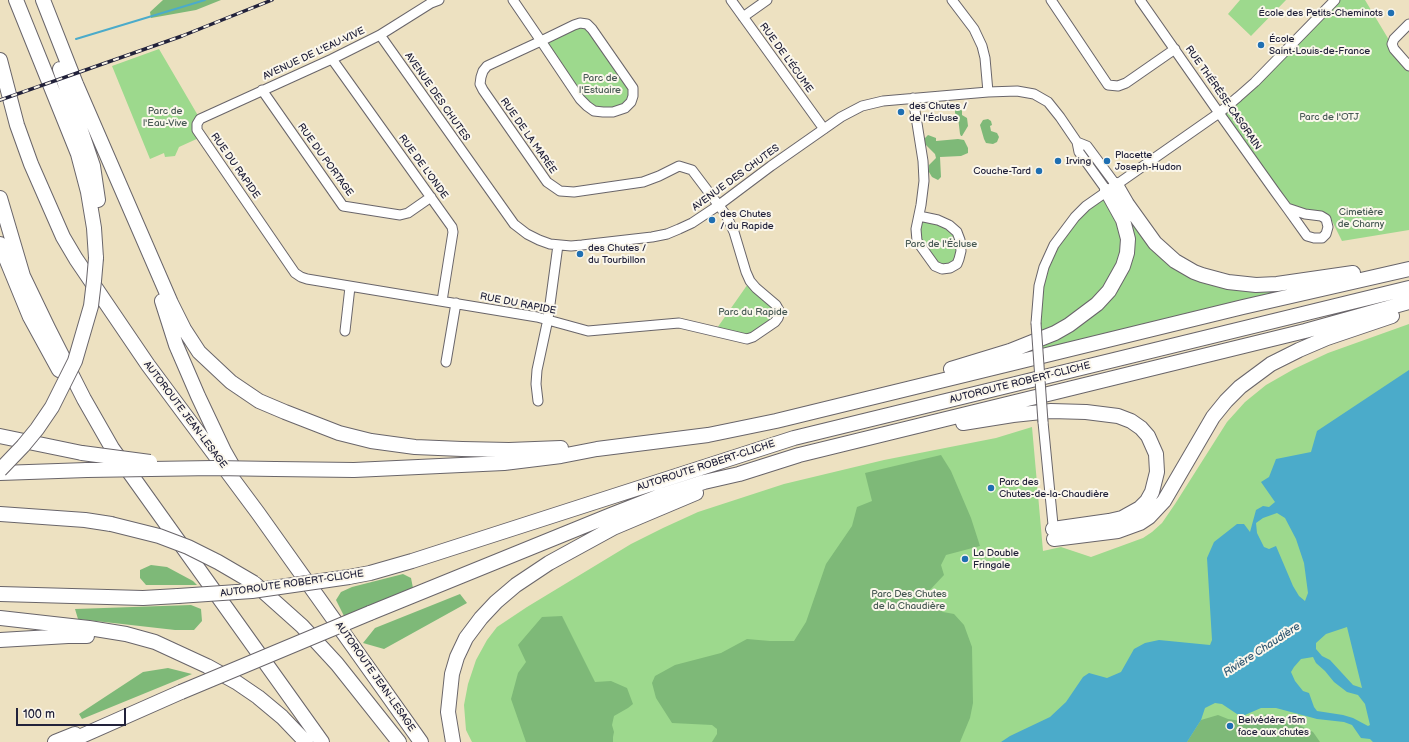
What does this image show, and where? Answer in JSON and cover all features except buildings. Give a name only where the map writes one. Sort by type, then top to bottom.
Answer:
[{"type":"highway","points":[[16,0],[78,154],[88,192],[94,228],[96,258]]},
{"type":"highway","points":[[0,472],[37,429],[52,407],[75,361],[91,306],[96,258],[98,195],[93,166],[37,0]]},
{"type":"highway","points":[[43,0],[76,84],[130,212],[171,303],[184,329],[196,346],[211,364],[231,382],[259,401],[318,426],[371,441],[462,449],[509,450],[572,447],[597,449]]},
{"type":"highway","name":"AUTOROUTE JEAN-LESAGE","points":[[0,60],[17,125],[31,164],[63,237],[76,259],[139,353],[258,512],[421,742]]},
{"type":"highway","points":[[1112,188],[1131,210],[1155,243],[1164,252],[1189,269],[1210,278],[1238,283],[1277,284],[1409,264]]},
{"type":"highway","points":[[865,400],[919,380],[1010,351],[1055,333],[1069,325],[1097,304],[1113,285],[1123,266],[1127,253],[1128,240],[1112,188]]},
{"type":"highway","points":[[0,198],[23,276],[84,399],[112,448]]},
{"type":"highway","points":[[130,212],[176,345],[224,451],[258,512]]},
{"type":"highway","points":[[0,244],[30,317],[52,358],[78,401],[322,742]]},
{"type":"highway","name":"AUTOROUTE ROBERT-CLICHE","points":[[0,472],[214,468],[361,469],[504,463],[561,456],[597,449],[708,435],[865,400],[1243,307],[1409,269]]},
{"type":"highway","name":"AUTOROUTE ROBERT-CLICHE","points":[[0,594],[143,598],[252,591],[349,578],[412,561],[794,438],[1409,288]]},
{"type":"highway","points":[[55,742],[181,692],[370,613],[656,497],[704,482],[739,474],[799,455],[1305,331],[1409,302]]},
{"type":"highway","points":[[1054,534],[1118,531],[1130,528],[1140,523],[1153,514],[1164,501],[1213,417],[1226,401],[1245,383],[1271,364],[1313,344],[1409,310]]},
{"type":"highway","points":[[900,430],[929,430],[987,418],[1051,411],[1086,412],[1118,416],[1131,421],[1141,428],[1148,436],[1152,444],[1158,464],[1155,483],[1147,501],[1133,513],[1122,518],[1054,534]]},
{"type":"highway","points":[[0,436],[82,453],[214,468]]},
{"type":"highway","points":[[453,742],[448,712],[452,674],[457,657],[466,638],[481,618],[496,602],[516,585],[549,564],[613,528],[739,474]]},
{"type":"highway","points":[[0,514],[85,520],[111,524],[159,536],[188,547],[218,562],[254,583],[302,626],[336,664],[399,742]]},
{"type":"highway","points":[[0,618],[89,628],[126,634],[155,642],[183,654],[236,682],[258,697],[282,717],[306,742]]},
{"type":"highway","points":[[0,640],[88,636],[149,645],[183,654]]},
{"type":"highway","points":[[68,742],[154,703]]},
{"type":"street","name":"AVENUE DE L'EAU-VIVE","points":[[197,124],[200,119],[332,59],[380,35],[439,0]]},
{"type":"street","points":[[513,0],[580,100],[587,106],[594,111],[613,112],[625,108],[632,102],[633,88],[587,24],[580,23],[574,25],[541,41]]},
{"type":"street","name":"RUE DE L'ÉCUME","points":[[731,0],[824,129]]},
{"type":"street","points":[[743,17],[767,0]]},
{"type":"street","points":[[952,0],[974,29],[982,46],[985,58],[988,92]]},
{"type":"street","points":[[1052,0],[1108,85],[1118,86],[1126,83],[1174,49]]},
{"type":"street","name":"RUE THÉRÈSE-CASGRAIN","points":[[1140,0],[1287,208]]},
{"type":"street","points":[[1054,534],[1043,422],[1036,323],[1039,286],[1044,267],[1054,245],[1075,217],[1086,206],[1219,113],[1255,82],[1335,0]]},
{"type":"street","points":[[1409,24],[1394,39],[1392,44],[1394,49],[1409,66]]},
{"type":"street","name":"AVENUE DES CHUTES","points":[[380,35],[514,224],[526,234],[539,240],[558,245],[582,245],[652,237],[667,234],[692,223],[841,117],[862,106],[883,101],[988,92],[1016,91],[1034,94],[1048,102],[1077,142],[1087,146],[1112,188]]},
{"type":"street","name":"RUE DE LA MARÉE","points":[[541,41],[487,66],[483,71],[480,84],[547,182],[560,191],[574,192],[643,182],[678,166],[692,170],[719,205]]},
{"type":"street","name":"RUE DE L'ONDE","points":[[332,59],[452,227],[453,232],[442,301]]},
{"type":"street","name":"RUE DU PORTAGE","points":[[262,90],[343,206],[400,215],[408,213],[431,197]]},
{"type":"street","points":[[913,98],[922,154],[924,181],[916,229],[917,241],[922,250],[935,266],[942,269],[950,268],[957,264],[961,251],[960,240],[957,232],[949,225],[938,220],[919,216]]},
{"type":"street","name":"RUE DU RAPIDE","points":[[197,124],[197,130],[295,273],[307,279],[350,287],[548,319],[581,330],[594,332],[679,323],[747,339],[753,337],[775,322],[780,312],[776,305],[750,281],[734,232],[719,205]]},
{"type":"street","points":[[538,400],[536,384],[537,370],[548,319],[558,245]]},
{"type":"street","points":[[345,331],[350,287]]},
{"type":"street","points":[[446,362],[456,303]]},
{"type":"green space","points":[[163,0],[221,0],[196,10],[151,18],[150,12]]},
{"type":"green space","points":[[1240,0],[1286,0],[1251,36],[1228,14]]},
{"type":"green space","name":"Parc de l'OTJ","points":[[1331,0],[1365,0],[1389,40],[1409,68],[1409,230],[1342,241],[1331,219],[1326,214],[1300,209],[1297,206],[1291,210],[1219,107],[1254,81]]},
{"type":"green space","name":"Parc de l'Estuaire","points":[[587,24],[633,88],[625,108],[594,111],[541,41]]},
{"type":"green space","name":"Parc de l'Eau-Vive","points":[[159,49],[200,119],[201,137],[179,147],[175,156],[165,157],[164,153],[150,159],[112,66]]},
{"type":"green space","points":[[955,108],[960,108],[962,115],[967,118],[968,126],[962,136],[960,134],[958,117],[955,113]]},
{"type":"green space","points":[[988,119],[991,121],[992,125],[990,126],[991,131],[997,133],[999,137],[997,142],[993,144],[986,143],[980,125],[983,120]]},
{"type":"green space","points":[[928,135],[936,138],[936,141],[958,139],[964,140],[968,148],[968,153],[961,156],[940,157],[941,177],[938,180],[932,177],[929,172],[929,165],[936,158],[935,154],[925,144],[925,138]]},
{"type":"green space","points":[[1107,191],[1155,243],[1202,275],[1311,285],[1038,358],[1039,286],[1063,232]]},
{"type":"green space","name":"Parc de l'Écluse","points":[[919,216],[957,232],[959,259],[942,269],[922,250]]},
{"type":"green space","name":"Parc du Rapide","points":[[750,281],[780,312],[753,337],[715,331]]},
{"type":"green space","name":"Parc Des Chutes de la Chaudière","points":[[1409,324],[1409,742],[472,742],[466,730],[464,705],[468,684],[476,660],[487,640],[497,627],[527,607],[631,544],[698,512],[784,484],[884,460],[996,438],[1032,427],[1043,551],[1061,547],[1091,557],[1143,538],[1162,523],[1227,422],[1245,402],[1266,385],[1294,369],[1328,353]]},
{"type":"green space","points":[[941,455],[951,471],[971,518],[980,546],[946,555],[941,565],[944,575],[929,591],[930,604],[943,612],[954,614],[964,625],[972,647],[973,703],[970,718],[960,742],[712,742],[717,734],[717,729],[712,725],[672,723],[656,698],[652,683],[655,676],[675,665],[721,653],[747,639],[794,641],[806,622],[826,564],[852,526],[857,507],[872,501],[865,473]]},
{"type":"green space","points":[[151,565],[167,567],[193,581],[197,585],[146,585],[140,578],[140,570]]},
{"type":"green space","points":[[403,574],[411,578],[413,588],[344,616],[336,600],[341,592],[352,587]]},
{"type":"green space","points":[[460,594],[467,603],[384,649],[363,643],[375,628]]},
{"type":"green space","points":[[191,605],[201,609],[202,621],[194,630],[175,630],[78,619],[75,609]]},
{"type":"green space","points":[[562,616],[595,682],[611,681],[627,688],[633,704],[614,716],[612,725],[614,732],[613,742],[526,742],[511,699],[518,673],[526,662],[518,645],[542,617]]},
{"type":"green space","points":[[168,668],[192,674],[82,719],[79,714],[143,672]]},
{"type":"green space","points":[[1267,714],[1297,724],[1313,732],[1320,742],[1187,742],[1201,720],[1218,715],[1228,719],[1241,721],[1251,720]]},
{"type":"water","name":"Rivière Chaudière","points":[[1409,370],[1409,742],[1373,742],[1370,739],[1361,738],[1352,725],[1344,722],[1317,719],[1276,708],[1261,708],[1245,715],[1237,714],[1222,704],[1215,703],[1205,708],[1201,720],[1187,742],[1001,742],[1010,736],[1050,717],[1066,702],[1083,677],[1089,673],[1107,678],[1121,672],[1134,649],[1145,643],[1159,640],[1210,645],[1212,640],[1207,558],[1214,542],[1237,524],[1244,524],[1250,532],[1256,510],[1263,506],[1269,507],[1275,502],[1261,482],[1269,477],[1276,459],[1311,452],[1317,431]],"holes":[[[1277,513],[1285,518],[1296,539],[1304,563],[1308,593],[1305,601],[1299,596],[1293,586],[1276,546],[1269,549],[1264,547],[1257,533],[1256,523],[1263,518]],[[1347,627],[1362,688],[1353,685],[1330,660],[1322,656],[1316,649],[1316,643],[1326,634]],[[1313,657],[1316,663],[1334,682],[1347,692],[1358,695],[1365,704],[1370,725],[1368,726],[1353,718],[1343,715],[1317,711],[1309,693],[1303,691],[1295,681],[1291,672],[1301,659]]]},
{"type":"waterway","points":[[76,39],[205,0]]},
{"type":"railway","points":[[0,100],[182,36],[272,0]]},
{"type":"place","name":"École des Petits-Cheminots","points":[[1391,13]]},
{"type":"place","name":"École Saint-Louis-de-France","points":[[1261,45]]},
{"type":"place","name":"des Chutes / de l'Écluse","points":[[901,112]]},
{"type":"place","name":"Irving","points":[[1058,161]]},
{"type":"place","name":"Placette Joseph-Hudon","points":[[1107,161]]},
{"type":"place","name":"Couche-Tard","points":[[1039,171]]},
{"type":"place","name":"des Chutes / du Rapide","points":[[712,220]]},
{"type":"place","name":"des Chutes / du Tourbillon","points":[[580,254]]},
{"type":"place","name":"Parc des Chutes-de-la-Chaudière","points":[[991,488]]},
{"type":"place","name":"La Double Fringale","points":[[965,559]]},
{"type":"place","name":"Belvédère 15m face aux chutes","points":[[1230,726]]},
{"type":"park label","name":"Cimetière de Charny","points":[[1361,218]]}]
